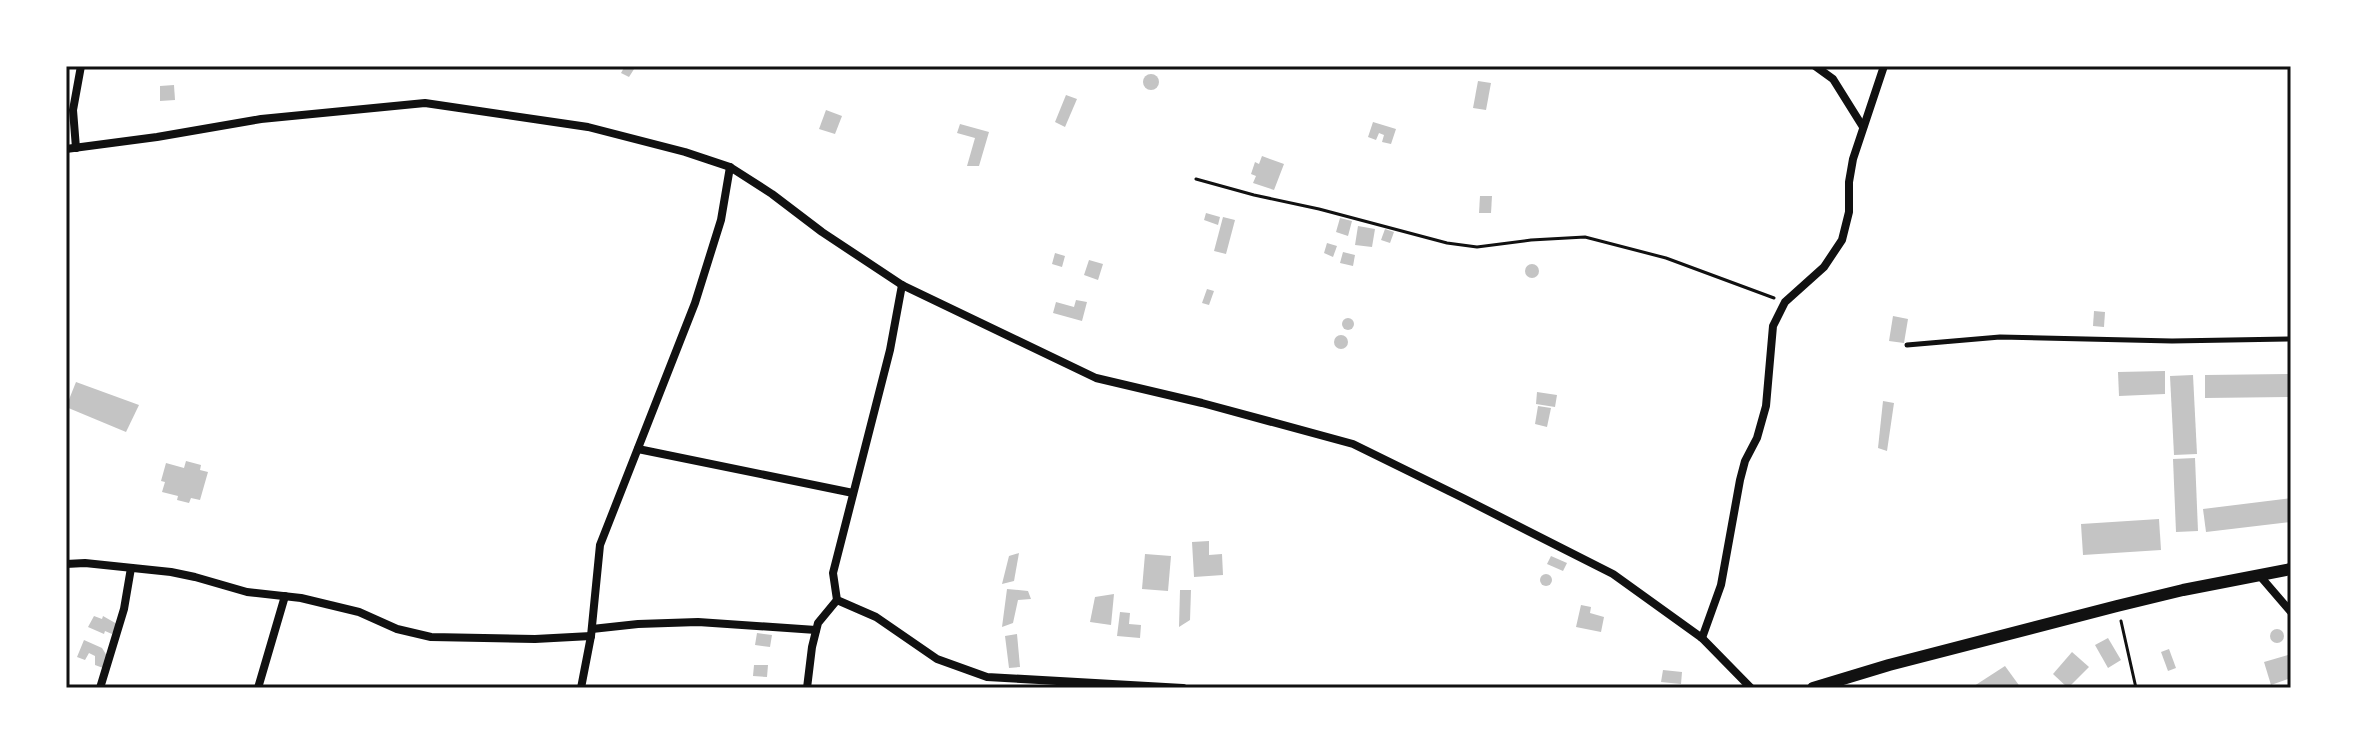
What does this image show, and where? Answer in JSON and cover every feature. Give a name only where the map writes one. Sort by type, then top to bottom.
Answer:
[{"type":"street","points":[[81,66],[73,110],[71,148],[261,119],[425,103],[588,127],[730,167],[902,285],[1096,378],[1353,444],[1613,574],[1702,638],[1751,688]]},
{"type":"street","points":[[1815,66],[1833,79],[1863,127]]},
{"type":"street","points":[[1702,638],[1721,585],[1745,461],[1757,438],[1766,406],[1773,326],[1785,302],[1824,267],[1842,240],[1849,212],[1853,159],[1884,66]]},
{"type":"street","points":[[581,688],[591,632],[600,545],[695,303],[721,220],[730,167]]},
{"type":"street","points":[[807,688],[818,623],[837,600],[833,573],[890,350],[902,285]]},
{"type":"street","points":[[638,449],[853,493]]},
{"type":"street","points":[[66,564],[171,572],[247,592],[301,598],[359,612],[397,629],[431,637],[535,639],[638,624],[698,622],[816,630]]},
{"type":"street","points":[[100,688],[124,609],[131,568]]},
{"type":"street","points":[[1813,688],[1833,685],[1889,665],[2117,606],[2291,569]]},
{"type":"street","points":[[2260,576],[2291,612]]},
{"type":"street","points":[[258,688],[285,596]]},
{"type":"street","points":[[837,600],[876,617],[937,659],[987,677],[1183,688]]},
{"type":"lane","points":[[1907,345],[2000,337],[2172,341],[2291,339]]},
{"type":"path","points":[[1196,179],[1447,243],[1477,247],[1585,237],[1666,258],[1785,302]]},
{"type":"path","points":[[2117,606],[2136,688]]},
{"type":"building","points":[[625,66],[636,66],[629,77],[621,73]]},
{"type":"building","points":[[1148,74],[1154,74],[1159,82],[1157,88],[1148,90],[1143,85],[1143,79]]},
{"type":"building","points":[[1478,81],[1491,83],[1486,110],[1473,108]]},
{"type":"building","points":[[174,85],[175,100],[160,101],[160,86]]},
{"type":"building","points":[[1066,95],[1077,99],[1065,127],[1055,122]]},
{"type":"building","points":[[826,110],[842,116],[835,134],[819,129]]},
{"type":"building","points":[[1373,122],[1396,129],[1391,144],[1382,142],[1384,135],[1379,133],[1376,140],[1368,137]]},
{"type":"building","points":[[960,124],[989,132],[979,166],[967,166],[975,138],[957,133]]},
{"type":"building","points":[[1262,156],[1284,164],[1274,190],[1253,183],[1256,176],[1251,174],[1255,162],[1259,164]]},
{"type":"building","points":[[1480,196],[1492,196],[1491,213],[1479,213]]},
{"type":"building","points":[[1206,213],[1220,217],[1218,225],[1204,220]]},
{"type":"building","points":[[1223,217],[1235,220],[1226,254],[1214,251]]},
{"type":"building","points":[[1340,218],[1352,221],[1348,236],[1336,232]]},
{"type":"building","points":[[1358,226],[1375,229],[1372,247],[1355,245]]},
{"type":"building","points":[[1385,229],[1394,232],[1390,243],[1381,240]]},
{"type":"building","points":[[1327,243],[1337,246],[1333,257],[1324,253]]},
{"type":"building","points":[[1343,252],[1355,255],[1353,266],[1340,263]]},
{"type":"building","points":[[1055,253],[1065,256],[1062,267],[1052,264]]},
{"type":"building","points":[[1089,260],[1103,264],[1098,280],[1084,275]]},
{"type":"building","points":[[1532,264],[1539,271],[1532,278],[1525,271]]},
{"type":"building","points":[[1207,289],[1214,291],[1209,305],[1202,303]]},
{"type":"building","points":[[1076,300],[1087,302],[1082,321],[1053,313],[1056,302],[1074,307]]},
{"type":"building","points":[[2094,311],[2105,312],[2104,327],[2093,326]]},
{"type":"building","points":[[1893,316],[1908,319],[1904,343],[1889,341]]},
{"type":"building","points":[[1348,318],[1354,324],[1348,330],[1342,324]]},
{"type":"building","points":[[1341,335],[1348,342],[1341,349],[1334,342]]},
{"type":"building","points":[[2165,371],[2165,394],[2119,396],[2118,372]]},
{"type":"building","points":[[2291,374],[2291,397],[2205,398],[2205,375]]},
{"type":"building","points":[[2193,375],[2197,454],[2174,455],[2170,376]]},
{"type":"building","points":[[76,382],[139,405],[126,432],[66,407]]},
{"type":"building","points":[[1537,392],[1557,395],[1555,407],[1536,404]]},
{"type":"building","points":[[1883,401],[1894,403],[1887,451],[1878,448]]},
{"type":"building","points":[[1538,406],[1551,408],[1547,427],[1535,424]]},
{"type":"building","points":[[2195,458],[2198,531],[2176,532],[2173,459]]},
{"type":"building","points":[[186,461],[201,465],[200,470],[208,472],[200,500],[191,498],[189,503],[162,492],[165,482],[161,481],[166,463],[184,468]]},
{"type":"building","points":[[2291,498],[2291,522],[2206,532],[2203,509]]},
{"type":"building","points":[[2159,519],[2161,550],[2083,555],[2081,524]]},
{"type":"building","points":[[1209,541],[1209,555],[1222,554],[1223,575],[1194,577],[1192,542]]},
{"type":"building","points":[[1019,553],[1014,581],[1002,584],[1009,556]]},
{"type":"building","points":[[1145,554],[1171,556],[1168,591],[1142,589]]},
{"type":"building","points":[[1551,556],[1567,563],[1563,571],[1547,564]]},
{"type":"building","points":[[1546,574],[1552,580],[1546,586],[1540,580]]},
{"type":"building","points":[[1007,589],[1028,591],[1031,599],[1018,600],[1013,623],[1002,627]]},
{"type":"building","points":[[1180,590],[1191,590],[1190,620],[1179,627]]},
{"type":"building","points":[[1114,594],[1111,625],[1090,622],[1095,597]]},
{"type":"building","points":[[1581,605],[1591,607],[1590,613],[1604,617],[1601,632],[1576,627]]},
{"type":"building","points":[[1120,612],[1130,613],[1129,624],[1141,625],[1140,638],[1117,636]]},
{"type":"building","points":[[94,616],[102,619],[103,616],[117,624],[112,634],[88,627]]},
{"type":"building","points":[[2277,629],[2284,636],[2277,643],[2270,636]]},
{"type":"building","points":[[757,633],[772,635],[770,647],[755,645]]},
{"type":"building","points":[[1017,634],[1020,667],[1009,668],[1005,636]]},
{"type":"building","points":[[2108,638],[2121,660],[2108,668],[2095,645]]},
{"type":"building","points":[[84,640],[102,648],[107,656],[103,668],[95,665],[95,656],[89,653],[85,660],[77,657]]},
{"type":"building","points":[[2169,649],[2176,668],[2168,671],[2161,652]]},
{"type":"building","points":[[2072,652],[2089,667],[2068,688],[2053,674]]},
{"type":"building","points":[[2291,654],[2291,678],[2271,685],[2264,662]]},
{"type":"building","points":[[754,665],[768,665],[767,677],[753,676]]},
{"type":"building","points":[[2005,666],[2021,688],[1971,688]]},
{"type":"building","points":[[1663,670],[1682,672],[1681,684],[1661,682]]}]
